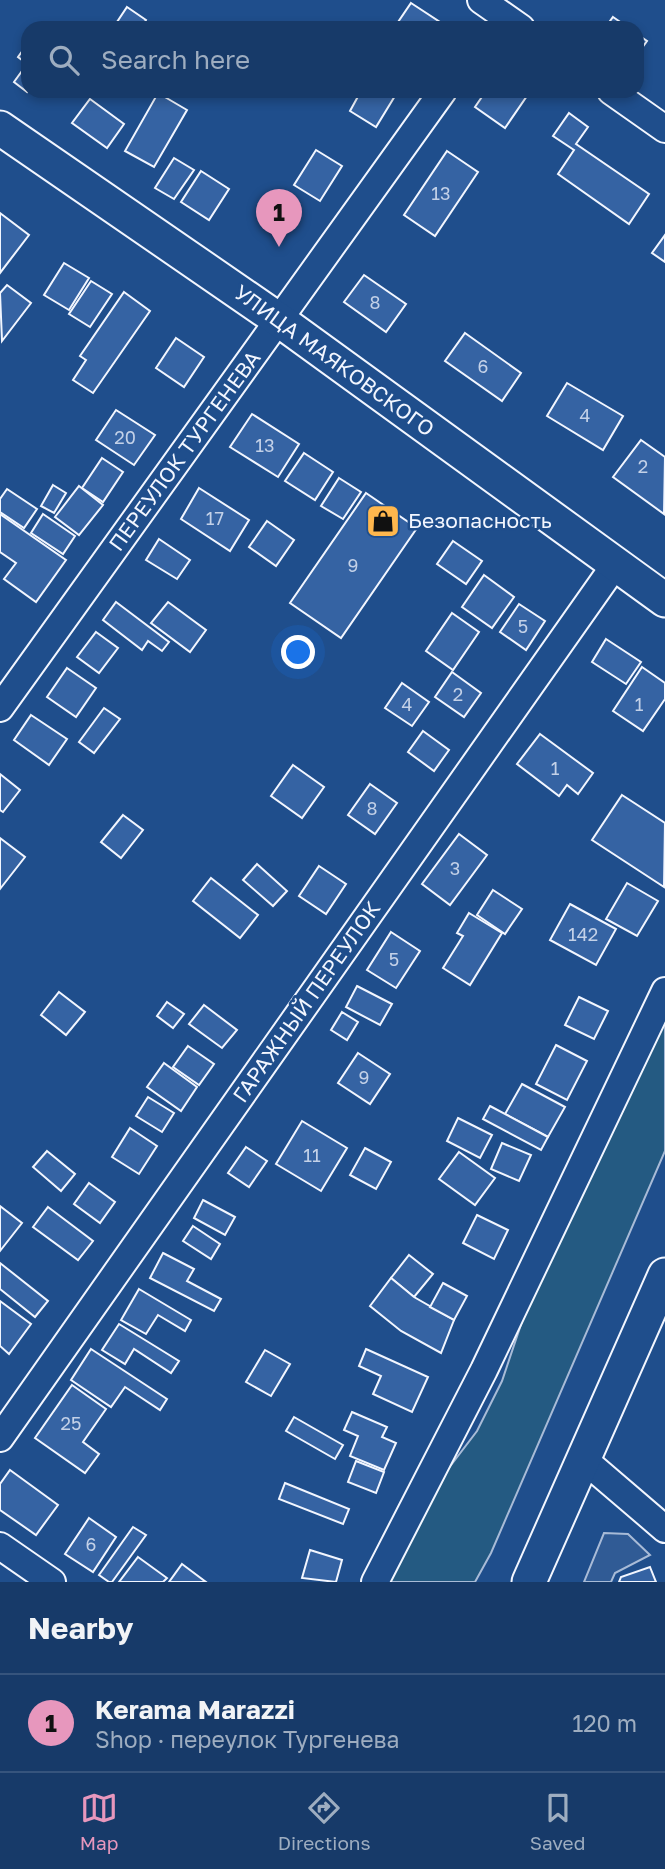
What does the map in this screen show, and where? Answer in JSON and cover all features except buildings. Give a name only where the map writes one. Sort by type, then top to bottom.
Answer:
[{"type":"main road","name":"УЛИЦА МАЯКОВСКОГО","points":[[0,128],[279,320],[665,600]]},
{"type":"main road","points":[[529,1582],[582,1458],[658,1309],[665,1275]]},
{"type":"street","points":[[494,10],[510,21]]},
{"type":"street","name":"ПЕРЕУЛОК ТУРГЕНЕВА","points":[[0,708],[438,98]]},
{"type":"street","points":[[621,98],[665,129]]},
{"type":"street","name":"ГАРАЖНЫЙ ПЕРЕУЛОК","points":[[0,1438],[615,565]]},
{"type":"street","points":[[375,1582],[484,1370],[665,991]]},
{"type":"street","points":[[582,1458],[665,1529]]},
{"type":"street","points":[[0,1546],[52,1582]]},
{"type":"shaded area","points":[[665,1019],[665,1151],[491,1553],[475,1582],[378,1582],[403,1528],[477,1431],[502,1381],[538,1274]]},
{"type":"shaded area","points":[[604,1533],[628,1534],[650,1555],[615,1573],[611,1582],[584,1582]]},
{"type":"place","name":"Kerama Marazzi","points":[[279,247]]},
{"type":"place","name":"Безопасность","points":[[383,521]]}]
